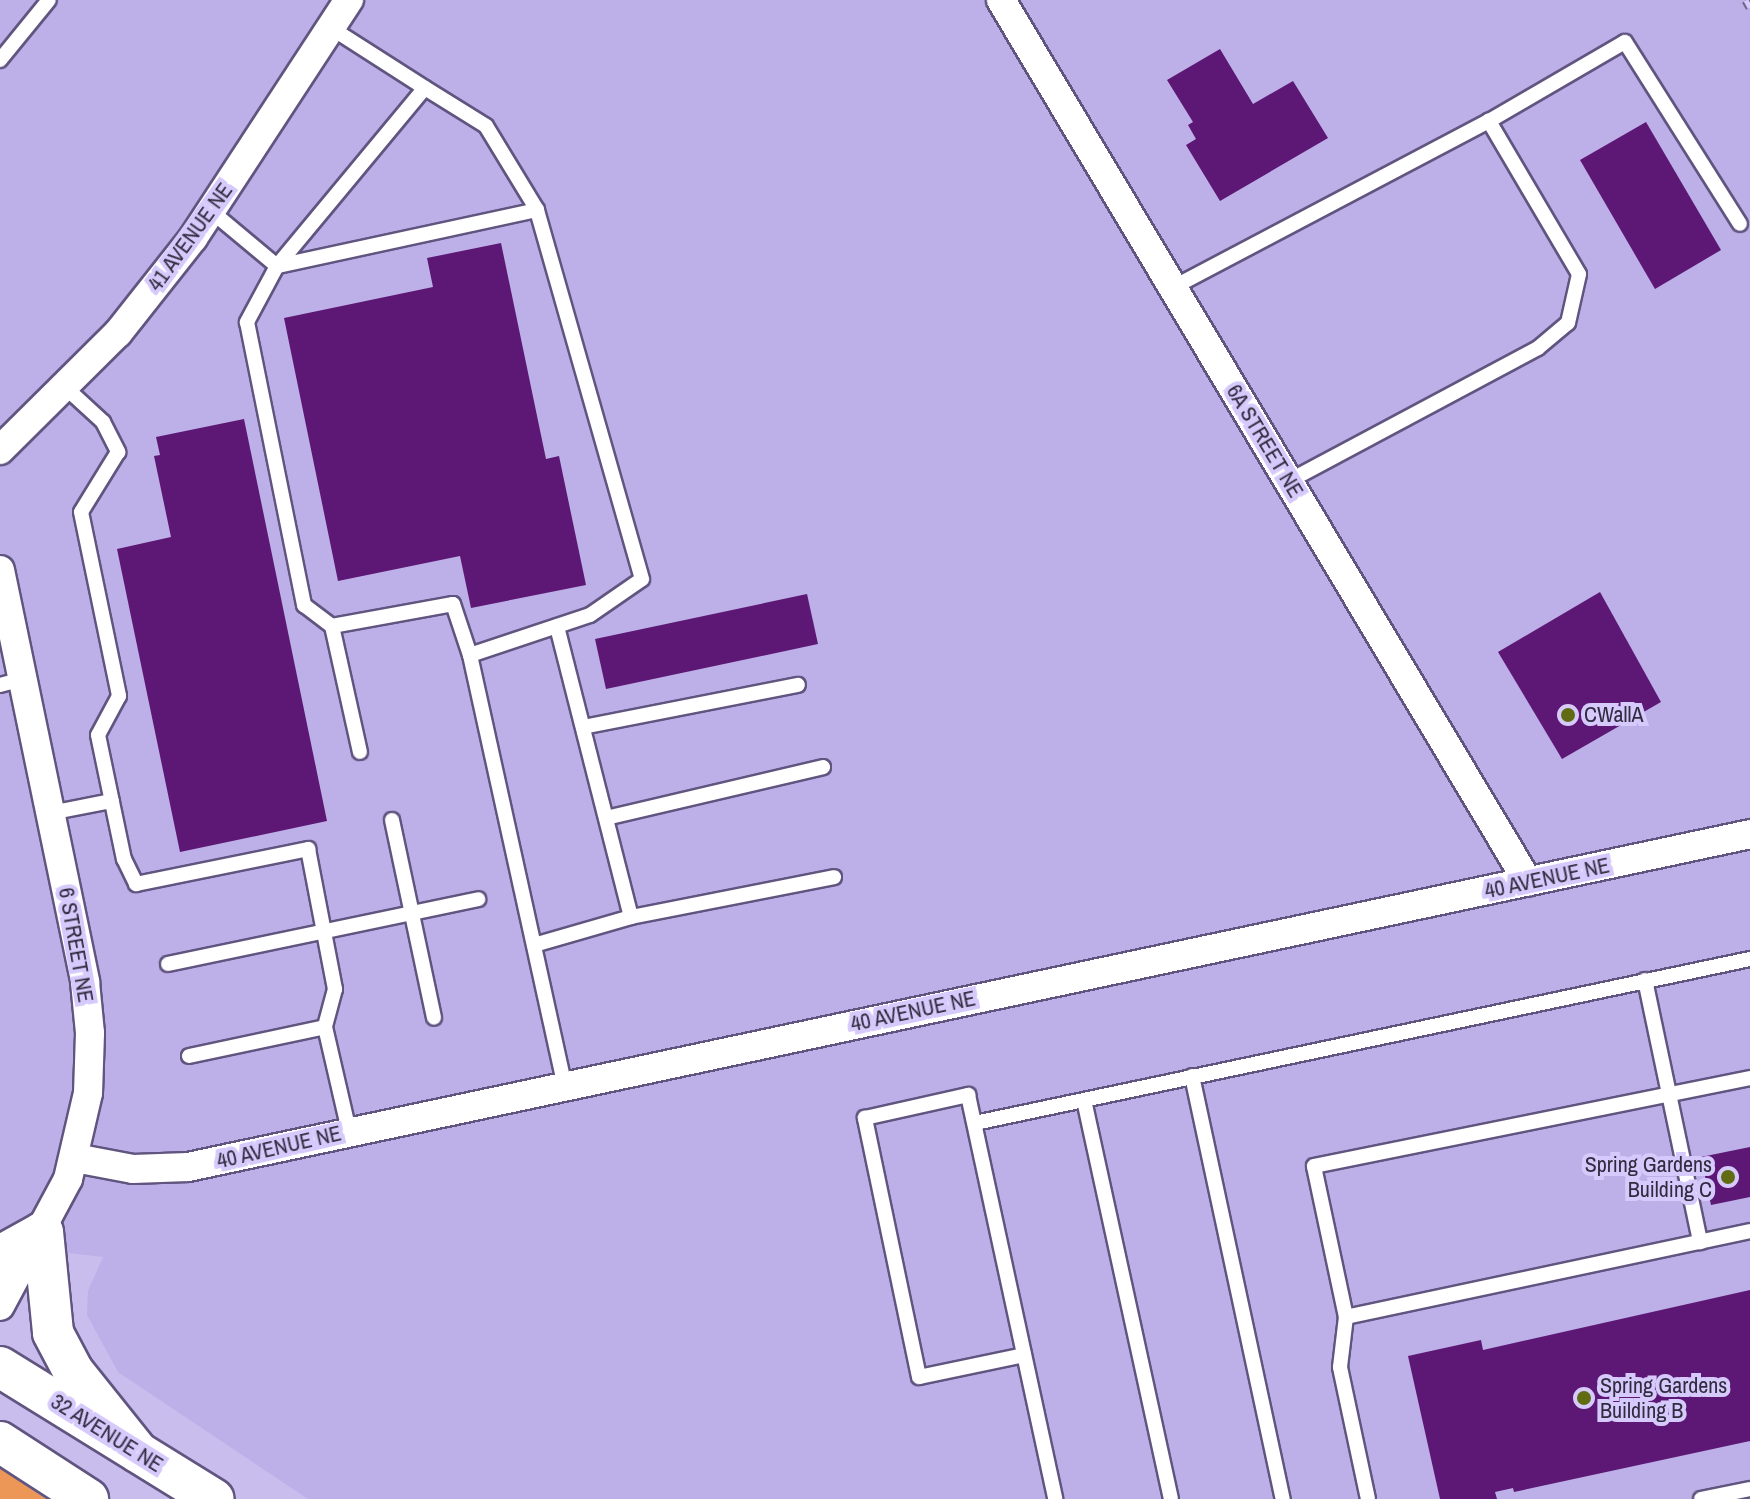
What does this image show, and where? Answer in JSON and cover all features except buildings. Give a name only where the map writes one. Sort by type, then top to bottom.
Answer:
[{"type":"main road","points":[[0,1256],[43,1232],[53,1333],[73,1371],[138,1452]]},
{"type":"main road","name":"32 AVENUE NE","points":[[0,1367],[214,1499]]},
{"type":"main road","points":[[0,1442],[88,1499]]},
{"type":"street","name":"41 AVENUE NE","points":[[0,450],[118,333],[211,211],[349,0]]},
{"type":"street","name":"6A STREET NE","points":[[1001,0],[1528,882]]},
{"type":"street","name":"6 STREET NE","points":[[0,570],[11,682],[50,813],[85,982],[90,1033],[88,1093],[75,1158],[43,1232],[0,1306]]},
{"type":"street","name":"40 AVENUE NE","points":[[75,1158],[133,1169],[188,1167],[564,1084],[1750,834]]},
{"type":"lane","points":[[0,60],[49,0]]},
{"type":"lane","points":[[331,28],[486,126],[537,210],[642,579],[590,615],[470,655]]},
{"type":"lane","points":[[1172,288],[1489,121],[1625,42],[1740,224]]},
{"type":"lane","points":[[360,752],[332,626],[304,605],[247,322],[277,266],[425,88]]},
{"type":"lane","points":[[1289,481],[1538,348],[1568,323],[1579,274],[1489,121]]},
{"type":"lane","points":[[277,266],[537,210]]},
{"type":"lane","points":[[211,211],[277,266]]},
{"type":"lane","points":[[65,387],[103,422],[118,452],[81,512],[119,696],[98,735],[124,859],[136,884],[308,849],[335,989],[325,1027],[349,1131]]},
{"type":"lane","points":[[332,626],[453,604],[470,655],[564,1084]]},
{"type":"lane","points":[[557,626],[631,917]]},
{"type":"lane","points":[[583,727],[798,685]]},
{"type":"lane","points":[[606,818],[823,767]]},
{"type":"lane","points":[[50,813],[112,801]]},
{"type":"lane","points":[[392,820],[434,1018]]},
{"type":"lane","points":[[534,945],[631,917],[834,877]]},
{"type":"lane","points":[[168,964],[478,899]]},
{"type":"lane","points":[[975,1123],[1750,959]]},
{"type":"lane","points":[[1645,980],[1700,1242]]},
{"type":"lane","points":[[189,1056],[325,1027]]},
{"type":"lane","points":[[1192,1076],[1283,1499]]},
{"type":"lane","points":[[1368,1499],[1340,1367],[1346,1317],[1314,1166],[1750,1078]]},
{"type":"lane","points":[[1024,1355],[919,1377],[865,1118],[968,1095],[975,1123],[1055,1499]]},
{"type":"lane","points":[[1084,1100],[1171,1499]]},
{"type":"lane","points":[[1346,1317],[1750,1231]]},
{"type":"lane","points":[[1701,1499],[1750,1489]]},
{"type":"shaded area","points":[[0,0],[1750,0],[1750,1499],[308,1499],[118,1372],[87,1315],[88,1291],[103,1257],[0,1245]]},
{"type":"shaded area","points":[[0,1468],[46,1499],[0,1499]]},
{"type":"railway","points":[[1746,0],[1750,7]]},
{"type":"place","name":"CWallA","points":[[1568,715]]},
{"type":"place","name":"Spring Gardens Building C","points":[[1728,1177]]},
{"type":"place","name":"Spring Gardens Building B","points":[[1584,1398]]}]
